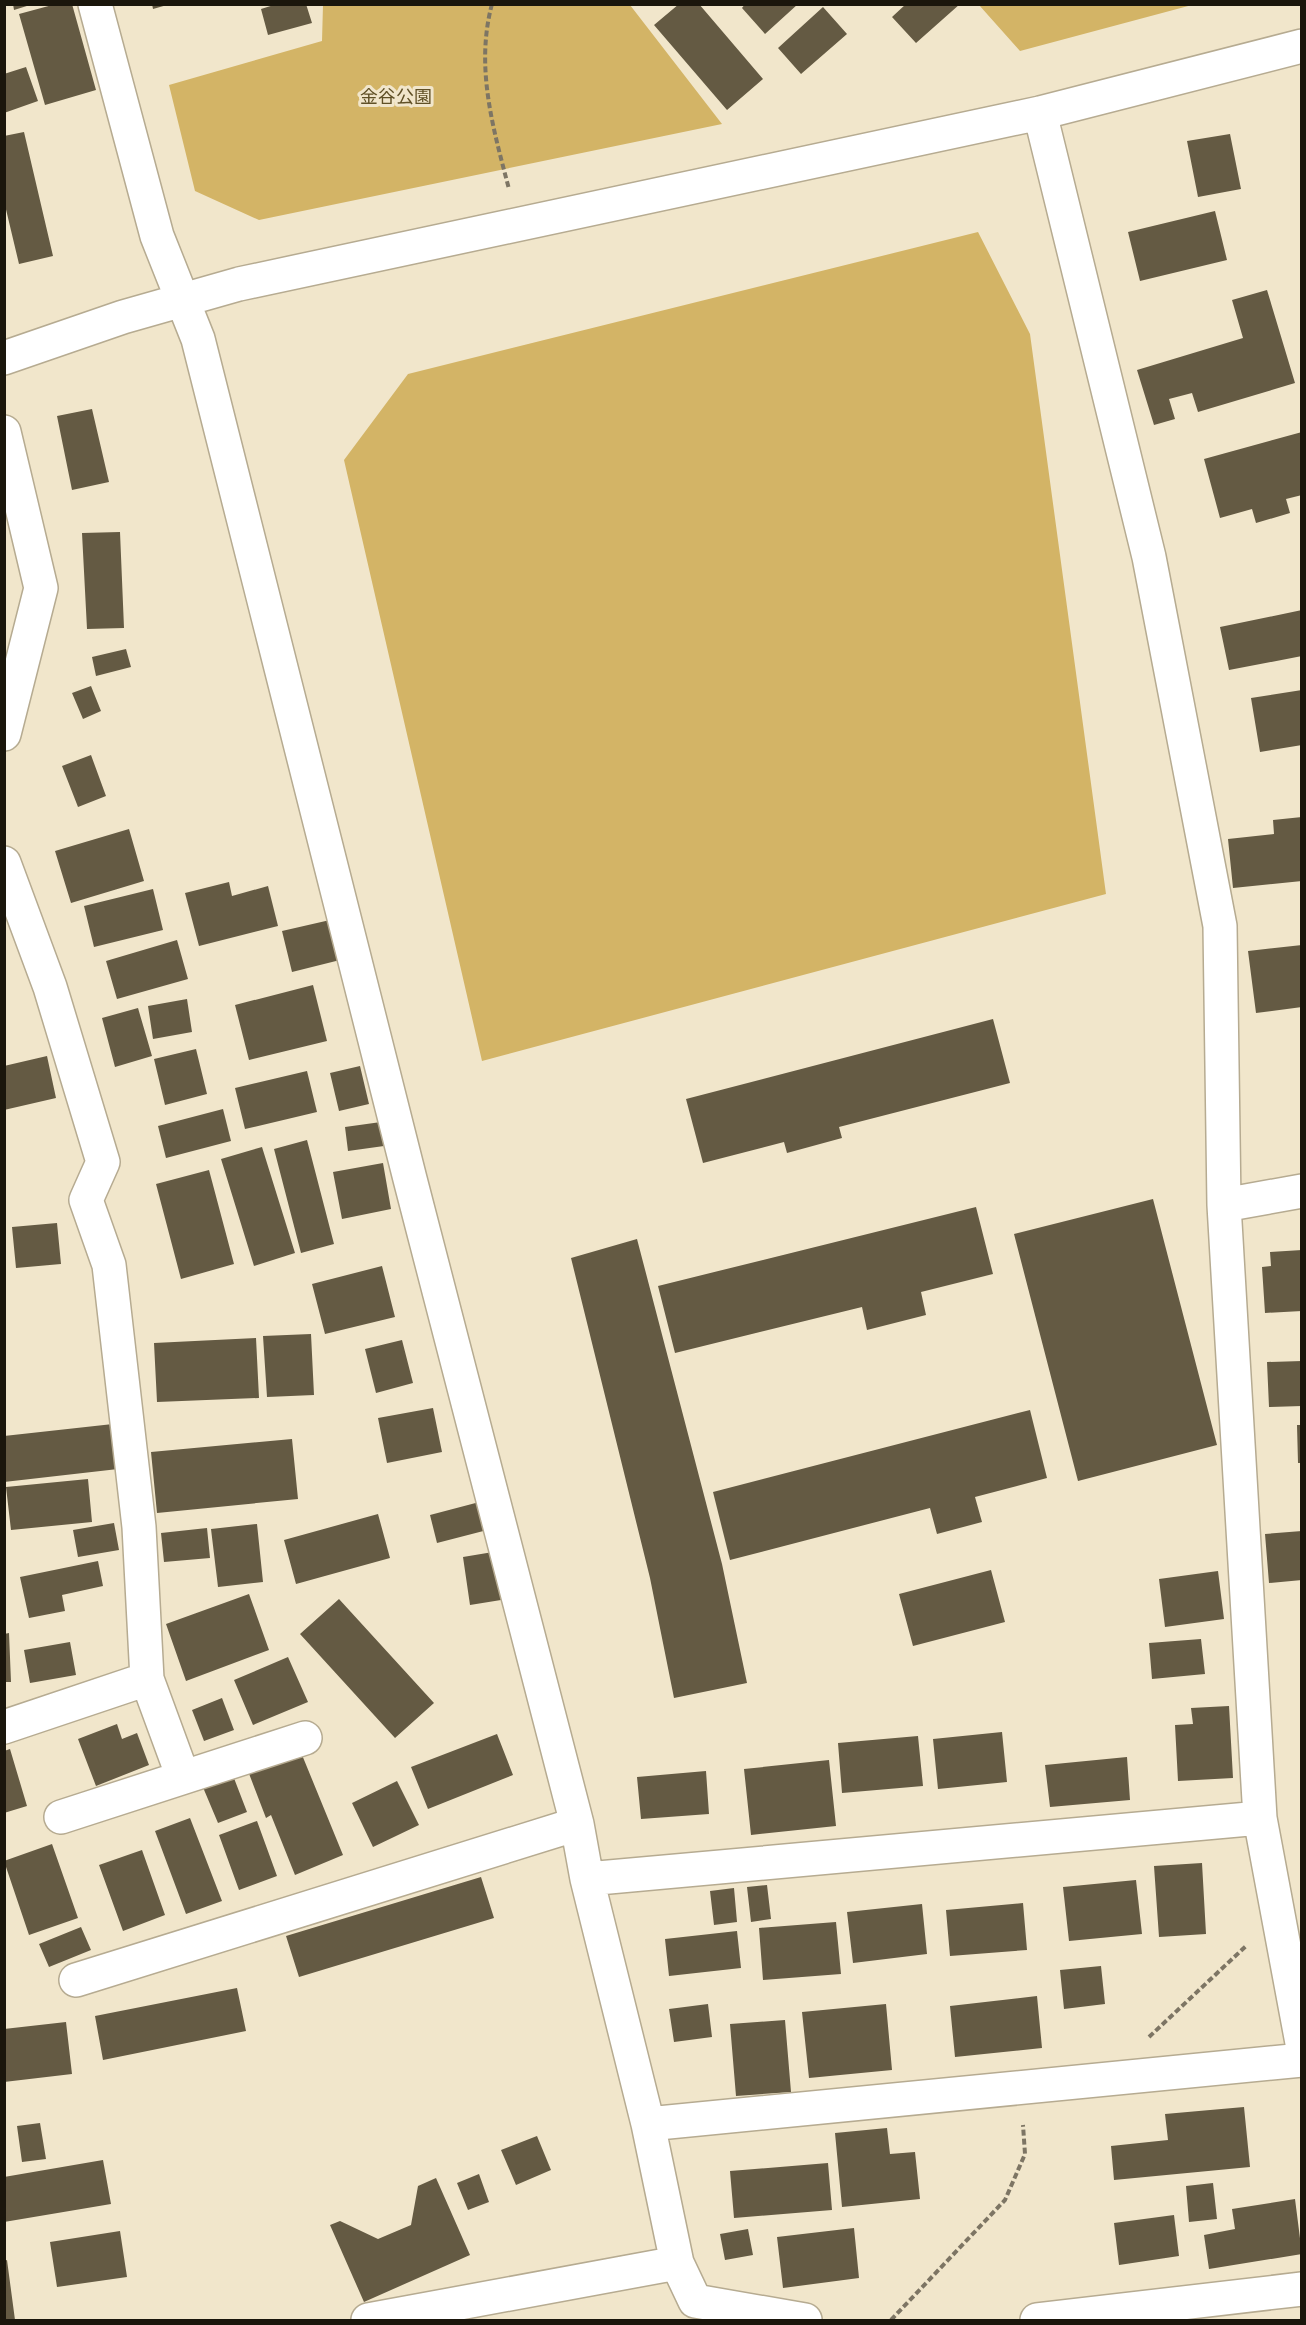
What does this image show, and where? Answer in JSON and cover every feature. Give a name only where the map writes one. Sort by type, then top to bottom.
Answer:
[{"type":"street","points":[[95,4],[157,236],[198,339],[413,1191],[577,1824],[587,1879],[648,2124],[677,2263],[695,2301],[805,2320]]},
{"type":"street","points":[[4,357],[181,299],[238,284],[1040,113],[1302,46]]},
{"type":"street","points":[[1040,113],[1149,557],[1220,926],[1224,1205],[1260,1818],[1302,2043]]},
{"type":"street","points":[[4,432],[41,588],[4,734]]},
{"type":"street","points":[[4,863],[50,987],[103,1162],[86,1200],[109,1265],[139,1527],[147,1679],[183,1777]]},
{"type":"street","points":[[1224,1205],[1302,1191]]},
{"type":"street","points":[[4,1727],[147,1679]]},
{"type":"street","points":[[61,1817],[305,1738]]},
{"type":"street","points":[[587,1879],[1260,1818]]},
{"type":"street","points":[[76,1980],[577,1824]]},
{"type":"street","points":[[648,2124],[1302,2060]]},
{"type":"street","points":[[368,2320],[677,2263]]},
{"type":"street","points":[[1037,2320],[1302,2289]]},
{"type":"path","points":[[492,4],[487,22],[484,71],[491,120],[518,225]]},
{"type":"path","points":[[1144,2077],[1142,2043],[1279,1915]]},
{"type":"path","points":[[891,2320],[1005,2200],[1025,2154],[1021,2088]]},
{"type":"green space","name":"金谷公園","points":[[323,5],[630,5],[722,124],[259,220],[195,191],[169,85],[322,41]]},
{"type":"green space","points":[[979,5],[1192,5],[1020,51]]},
{"type":"green space","points":[[978,232],[1030,334],[1106,894],[482,1061],[344,460],[408,374]]},
{"type":"building","points":[[13,4],[30,4],[30,5],[14,10]]},
{"type":"building","points":[[56,4],[72,4],[96,90],[45,105],[19,14]]},
{"type":"building","points":[[152,4],[167,4],[167,5],[153,9]]},
{"type":"building","points":[[277,4],[306,4],[312,23],[268,35],[261,9]]},
{"type":"building","points":[[679,4],[699,4],[763,79],[727,110],[654,25]]},
{"type":"building","points":[[745,4],[798,4],[765,34],[742,8]]},
{"type":"building","points":[[906,4],[960,4],[916,43],[892,17]]},
{"type":"building","points":[[823,7],[847,34],[801,74],[778,48]]},
{"type":"building","points":[[26,67],[38,101],[4,113],[4,74]]},
{"type":"building","points":[[24,132],[53,256],[19,264],[4,201],[4,136]]},
{"type":"building","points":[[1230,134],[1241,189],[1198,197],[1187,141]]},
{"type":"building","points":[[1215,211],[1227,260],[1140,281],[1128,232]]},
{"type":"building","points":[[1267,290],[1295,383],[1198,412],[1192,393],[1169,399],[1175,419],[1154,425],[1137,370],[1243,338],[1232,300]]},
{"type":"building","points":[[92,409],[109,482],[72,490],[57,416]]},
{"type":"building","points":[[1302,432],[1302,495],[1286,499],[1290,513],[1256,523],[1252,509],[1220,518],[1204,459]]},
{"type":"building","points":[[120,532],[124,628],[87,629],[82,533]]},
{"type":"building","points":[[1302,610],[1302,656],[1229,670],[1220,627]]},
{"type":"building","points":[[126,649],[131,667],[96,676],[92,657]]},
{"type":"building","points":[[91,686],[101,711],[83,719],[72,693]]},
{"type":"building","points":[[1302,690],[1302,745],[1260,752],[1251,698]]},
{"type":"building","points":[[91,755],[106,796],[78,807],[62,766]]},
{"type":"building","points":[[1302,817],[1302,881],[1233,888],[1228,839],[1274,834],[1273,820]]},
{"type":"building","points":[[129,829],[144,881],[71,903],[55,851]]},
{"type":"building","points":[[229,882],[232,896],[268,886],[278,926],[199,946],[185,893]]},
{"type":"building","points":[[153,889],[163,930],[94,947],[84,906]]},
{"type":"building","points":[[330,920],[340,960],[292,972],[282,931]]},
{"type":"building","points":[[177,940],[188,979],[117,999],[106,961]]},
{"type":"building","points":[[1302,945],[1302,1007],[1256,1013],[1248,951]]},
{"type":"building","points":[[313,985],[327,1041],[249,1060],[235,1005]]},
{"type":"building","points":[[187,999],[192,1032],[153,1039],[148,1006]]},
{"type":"building","points":[[138,1008],[152,1056],[115,1067],[102,1018]]},
{"type":"building","points":[[993,1019],[1010,1083],[839,1127],[842,1138],[787,1153],[784,1142],[703,1163],[686,1099]]},
{"type":"building","points":[[196,1049],[207,1094],[165,1105],[154,1059]]},
{"type":"building","points":[[47,1056],[56,1098],[4,1110],[4,1066]]},
{"type":"building","points":[[360,1066],[369,1104],[339,1111],[330,1073]]},
{"type":"building","points":[[307,1071],[317,1112],[245,1129],[235,1088]]},
{"type":"building","points":[[223,1109],[231,1141],[166,1158],[158,1126]]},
{"type":"building","points":[[381,1122],[384,1146],[348,1151],[345,1127]]},
{"type":"building","points":[[307,1140],[334,1244],[301,1253],[274,1149]]},
{"type":"building","points":[[262,1147],[295,1253],[254,1266],[221,1159]]},
{"type":"building","points":[[383,1163],[391,1209],[342,1219],[333,1172]]},
{"type":"building","points":[[209,1170],[234,1264],[181,1279],[156,1184]]},
{"type":"building","points":[[1153,1199],[1217,1445],[1078,1481],[1014,1234]]},
{"type":"building","points":[[976,1207],[993,1274],[921,1292],[926,1315],[867,1330],[862,1307],[675,1353],[658,1286]]},
{"type":"building","points":[[57,1223],[61,1264],[16,1268],[12,1227]]},
{"type":"building","points":[[637,1239],[722,1564],[747,1683],[674,1698],[650,1578],[571,1258]]},
{"type":"building","points":[[1302,1250],[1302,1311],[1265,1313],[1262,1267],[1271,1266],[1270,1252]]},
{"type":"building","points":[[382,1266],[395,1317],[325,1334],[312,1284]]},
{"type":"building","points":[[311,1334],[314,1395],[267,1397],[263,1336]]},
{"type":"building","points":[[256,1338],[259,1398],[157,1402],[154,1343]]},
{"type":"building","points":[[402,1340],[413,1383],[376,1393],[365,1349]]},
{"type":"building","points":[[1302,1361],[1302,1406],[1269,1407],[1267,1362]]},
{"type":"building","points":[[433,1408],[442,1452],[387,1463],[378,1418]]},
{"type":"building","points":[[1030,1410],[1047,1478],[975,1497],[982,1522],[937,1534],[930,1508],[730,1560],[713,1492]]},
{"type":"building","points":[[113,1424],[118,1469],[4,1482],[4,1436]]},
{"type":"building","points":[[1297,1425],[1302,1425],[1302,1463],[1298,1463]]},
{"type":"building","points":[[292,1439],[298,1499],[157,1513],[151,1452]]},
{"type":"building","points":[[88,1479],[92,1522],[11,1530],[6,1487]]},
{"type":"building","points":[[487,1500],[495,1528],[437,1543],[430,1515]]},
{"type":"building","points":[[378,1514],[390,1558],[296,1584],[284,1540]]},
{"type":"building","points":[[114,1523],[119,1550],[78,1557],[73,1530]]},
{"type":"building","points":[[257,1524],[263,1582],[218,1587],[211,1529]]},
{"type":"building","points":[[207,1528],[210,1558],[164,1562],[161,1533]]},
{"type":"building","points":[[1302,1531],[1302,1580],[1269,1583],[1265,1534]]},
{"type":"building","points":[[493,1552],[501,1600],[470,1605],[463,1557]]},
{"type":"building","points":[[98,1561],[103,1586],[62,1595],[65,1611],[29,1618],[20,1577]]},
{"type":"building","points":[[991,1570],[1005,1622],[913,1646],[899,1594]]},
{"type":"building","points":[[1218,1571],[1224,1619],[1165,1627],[1159,1579]]},
{"type":"building","points":[[249,1594],[269,1650],[186,1681],[166,1624]]},
{"type":"building","points":[[339,1599],[434,1703],[395,1738],[300,1634]]},
{"type":"building","points":[[9,1633],[11,1682],[4,1682],[4,1634]]},
{"type":"building","points":[[1201,1639],[1205,1674],[1152,1679],[1149,1643]]},
{"type":"building","points":[[70,1642],[76,1675],[30,1683],[24,1650]]},
{"type":"building","points":[[288,1657],[308,1702],[253,1725],[234,1680]]},
{"type":"building","points":[[222,1698],[234,1730],[204,1741],[192,1710]]},
{"type":"building","points":[[1229,1706],[1233,1778],[1178,1781],[1175,1725],[1193,1724],[1191,1708]]},
{"type":"building","points":[[117,1724],[122,1739],[137,1733],[149,1765],[96,1786],[78,1739]]},
{"type":"building","points":[[1002,1732],[1007,1782],[938,1789],[933,1739]]},
{"type":"building","points":[[497,1734],[513,1775],[428,1809],[411,1767]]},
{"type":"building","points":[[918,1736],[923,1786],[842,1793],[838,1743]]},
{"type":"building","points":[[10,1749],[27,1806],[4,1813],[4,1751]]},
{"type":"building","points":[[300,1750],[343,1855],[295,1875],[271,1815],[266,1818],[248,1771]]},
{"type":"building","points":[[1127,1757],[1130,1800],[1050,1807],[1045,1765]]},
{"type":"building","points":[[829,1760],[836,1826],[751,1835],[744,1769]]},
{"type":"building","points":[[706,1771],[709,1814],[641,1819],[637,1777]]},
{"type":"building","points":[[232,1773],[247,1812],[218,1823],[202,1785]]},
{"type":"building","points":[[397,1781],[419,1825],[373,1847],[352,1803]]},
{"type":"building","points":[[190,1818],[222,1901],[186,1914],[155,1831]]},
{"type":"building","points":[[257,1821],[277,1876],[239,1890],[219,1835]]},
{"type":"building","points":[[52,1844],[78,1918],[29,1935],[4,1861]]},
{"type":"building","points":[[142,1850],[165,1915],[123,1931],[99,1865]]},
{"type":"building","points":[[1202,1863],[1206,1934],[1159,1937],[1154,1866]]},
{"type":"building","points":[[481,1877],[494,1918],[299,1977],[286,1936]]},
{"type":"building","points":[[1136,1880],[1142,1934],[1069,1941],[1063,1887]]},
{"type":"building","points":[[767,1885],[771,1919],[751,1922],[747,1887]]},
{"type":"building","points":[[734,1888],[737,1922],[714,1925],[710,1891]]},
{"type":"building","points":[[1023,1903],[1027,1950],[950,1956],[946,1910]]},
{"type":"building","points":[[922,1904],[927,1954],[853,1963],[847,1912]]},
{"type":"building","points":[[836,1922],[841,1974],[763,1980],[759,1928]]},
{"type":"building","points":[[81,1927],[91,1950],[49,1967],[39,1944]]},
{"type":"building","points":[[737,1931],[741,1968],[669,1976],[665,1939]]},
{"type":"building","points":[[1101,1966],[1105,2004],[1064,2009],[1060,1970]]},
{"type":"building","points":[[237,1988],[246,2031],[103,2060],[95,2016]]},
{"type":"building","points":[[1037,1996],[1042,2048],[955,2057],[950,2006]]},
{"type":"building","points":[[708,2004],[712,2037],[674,2042],[669,2009]]},
{"type":"building","points":[[886,2004],[892,2070],[809,2078],[802,2012]]},
{"type":"building","points":[[785,2020],[791,2092],[736,2096],[730,2024]]},
{"type":"building","points":[[66,2022],[72,2074],[4,2082],[4,2029]]},
{"type":"building","points":[[1244,2107],[1250,2167],[1114,2180],[1111,2146],[1168,2140],[1165,2114]]},
{"type":"building","points":[[40,2123],[46,2159],[22,2162],[17,2126]]},
{"type":"building","points":[[887,2128],[890,2154],[915,2152],[920,2199],[842,2207],[835,2133]]},
{"type":"building","points":[[537,2136],[551,2170],[516,2185],[501,2150]]},
{"type":"building","points":[[103,2160],[111,2204],[4,2222],[4,2177]]},
{"type":"building","points":[[828,2163],[832,2210],[734,2218],[730,2171]]},
{"type":"building","points":[[479,2174],[489,2202],[468,2210],[457,2183]]},
{"type":"building","points":[[436,2178],[470,2255],[364,2302],[330,2225],[340,2221],[378,2239],[411,2225],[418,2186]]},
{"type":"building","points":[[1213,2183],[1217,2219],[1189,2222],[1186,2186]]},
{"type":"building","points":[[1295,2199],[1302,2254],[1209,2269],[1204,2235],[1235,2229],[1232,2209]]},
{"type":"building","points":[[1174,2215],[1179,2256],[1119,2265],[1114,2223]]},
{"type":"building","points":[[854,2228],[859,2278],[783,2288],[777,2237]]},
{"type":"building","points":[[748,2229],[753,2255],[725,2260],[720,2234]]},
{"type":"building","points":[[120,2231],[127,2277],[57,2287],[50,2242]]},
{"type":"building","points":[[7,2260],[15,2320],[4,2320],[4,2261]]}]
